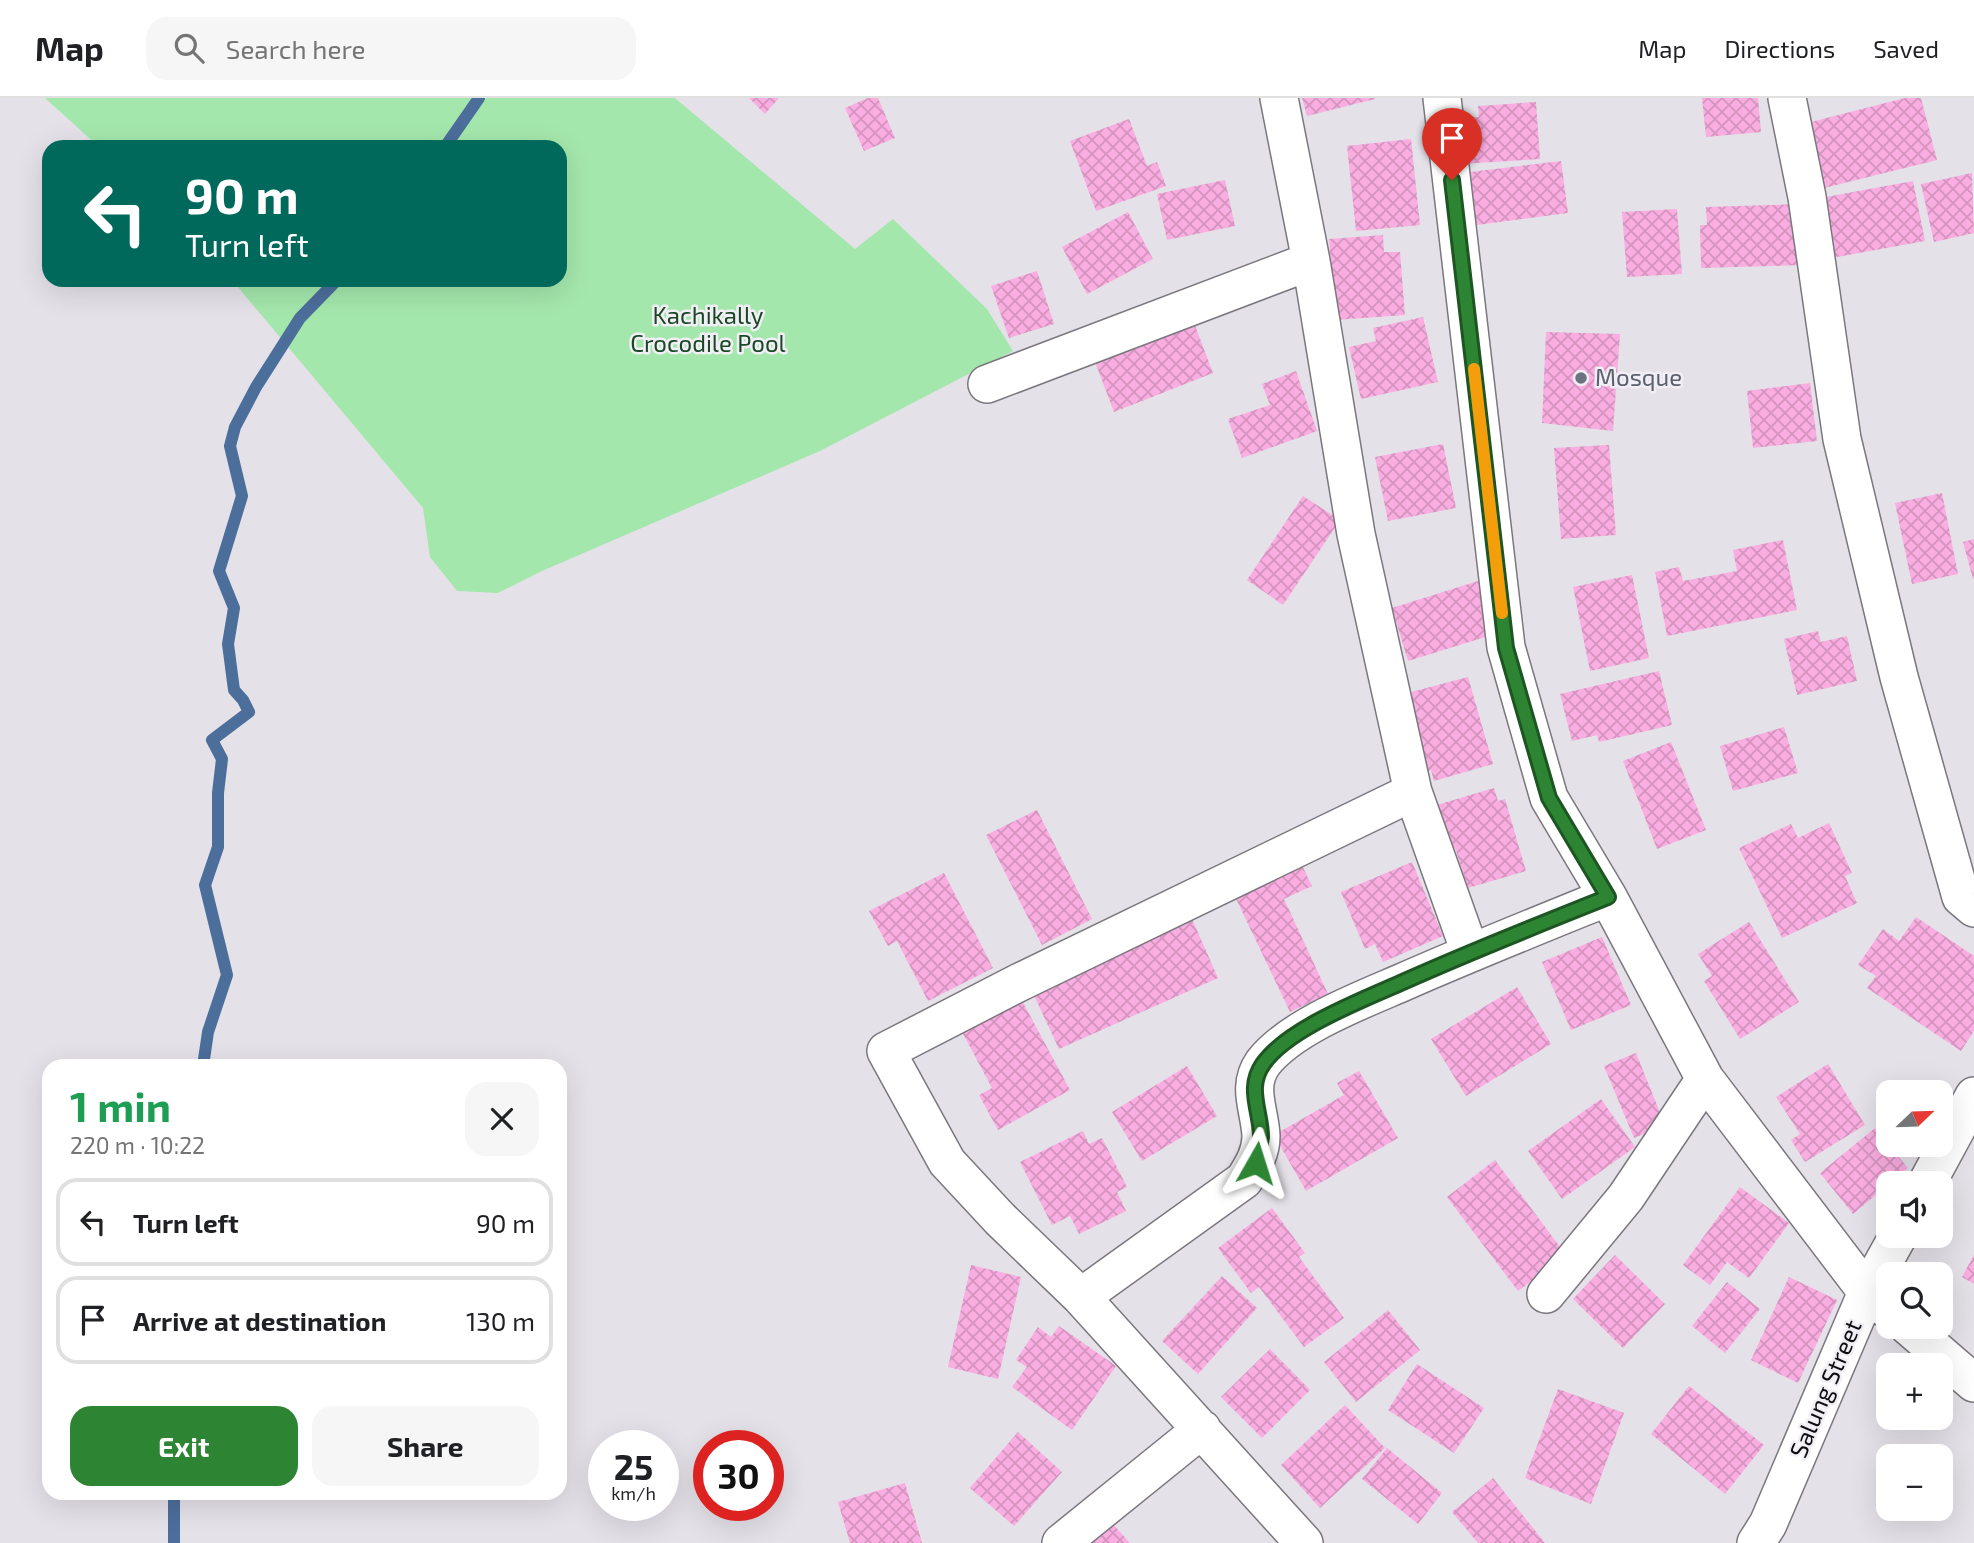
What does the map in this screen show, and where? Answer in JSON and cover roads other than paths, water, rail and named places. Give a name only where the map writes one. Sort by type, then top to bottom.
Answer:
[{"type":"street","points":[[1279,98],[1311,261],[1356,534],[1413,792],[1470,952]]},
{"type":"street","points":[[1442,98],[1506,648],[1549,798],[1608,897],[1705,1079],[1876,1298]]},
{"type":"street","points":[[1787,98],[1807,197],[1842,439],[1899,677],[1961,897],[1974,908]]},
{"type":"street","points":[[987,384],[1311,261]]},
{"type":"street","points":[[1304,1543],[1080,1297],[1000,1219],[947,1162],[886,1051],[1020,982],[1413,792]]},
{"type":"street","points":[[1080,1297],[1244,1180],[1256,1163],[1261,1136],[1253,1096],[1256,1080],[1263,1064],[1291,1038],[1340,1010],[1470,952],[1608,897]]},
{"type":"street","points":[[1546,1294],[1626,1197],[1705,1079]]},
{"type":"street","points":[[1933,1171],[1974,1096]]},
{"type":"street","name":"Salung Street","points":[[1756,1543],[1768,1524],[1876,1305]]},
{"type":"street","points":[[1923,1339],[1974,1383]]},
{"type":"street","points":[[1061,1543],[1202,1429]]},
{"type":"waterway","points":[[450,140],[479,98]]},
{"type":"waterway","points":[[204,1059],[208,1032],[227,975],[205,885],[218,847],[218,793],[222,759],[212,740],[249,712],[234,690],[228,644],[234,608],[219,571],[242,496],[230,446],[235,427],[256,387],[300,318],[330,287]]},
{"type":"waterway","points":[[174,1500],[174,1543]]},
{"type":"place","name":"Mosque","points":[[1581,378]]},
{"type":"park label","name":"Kachikally Crocodile Pool","points":[[708,330]]}]
